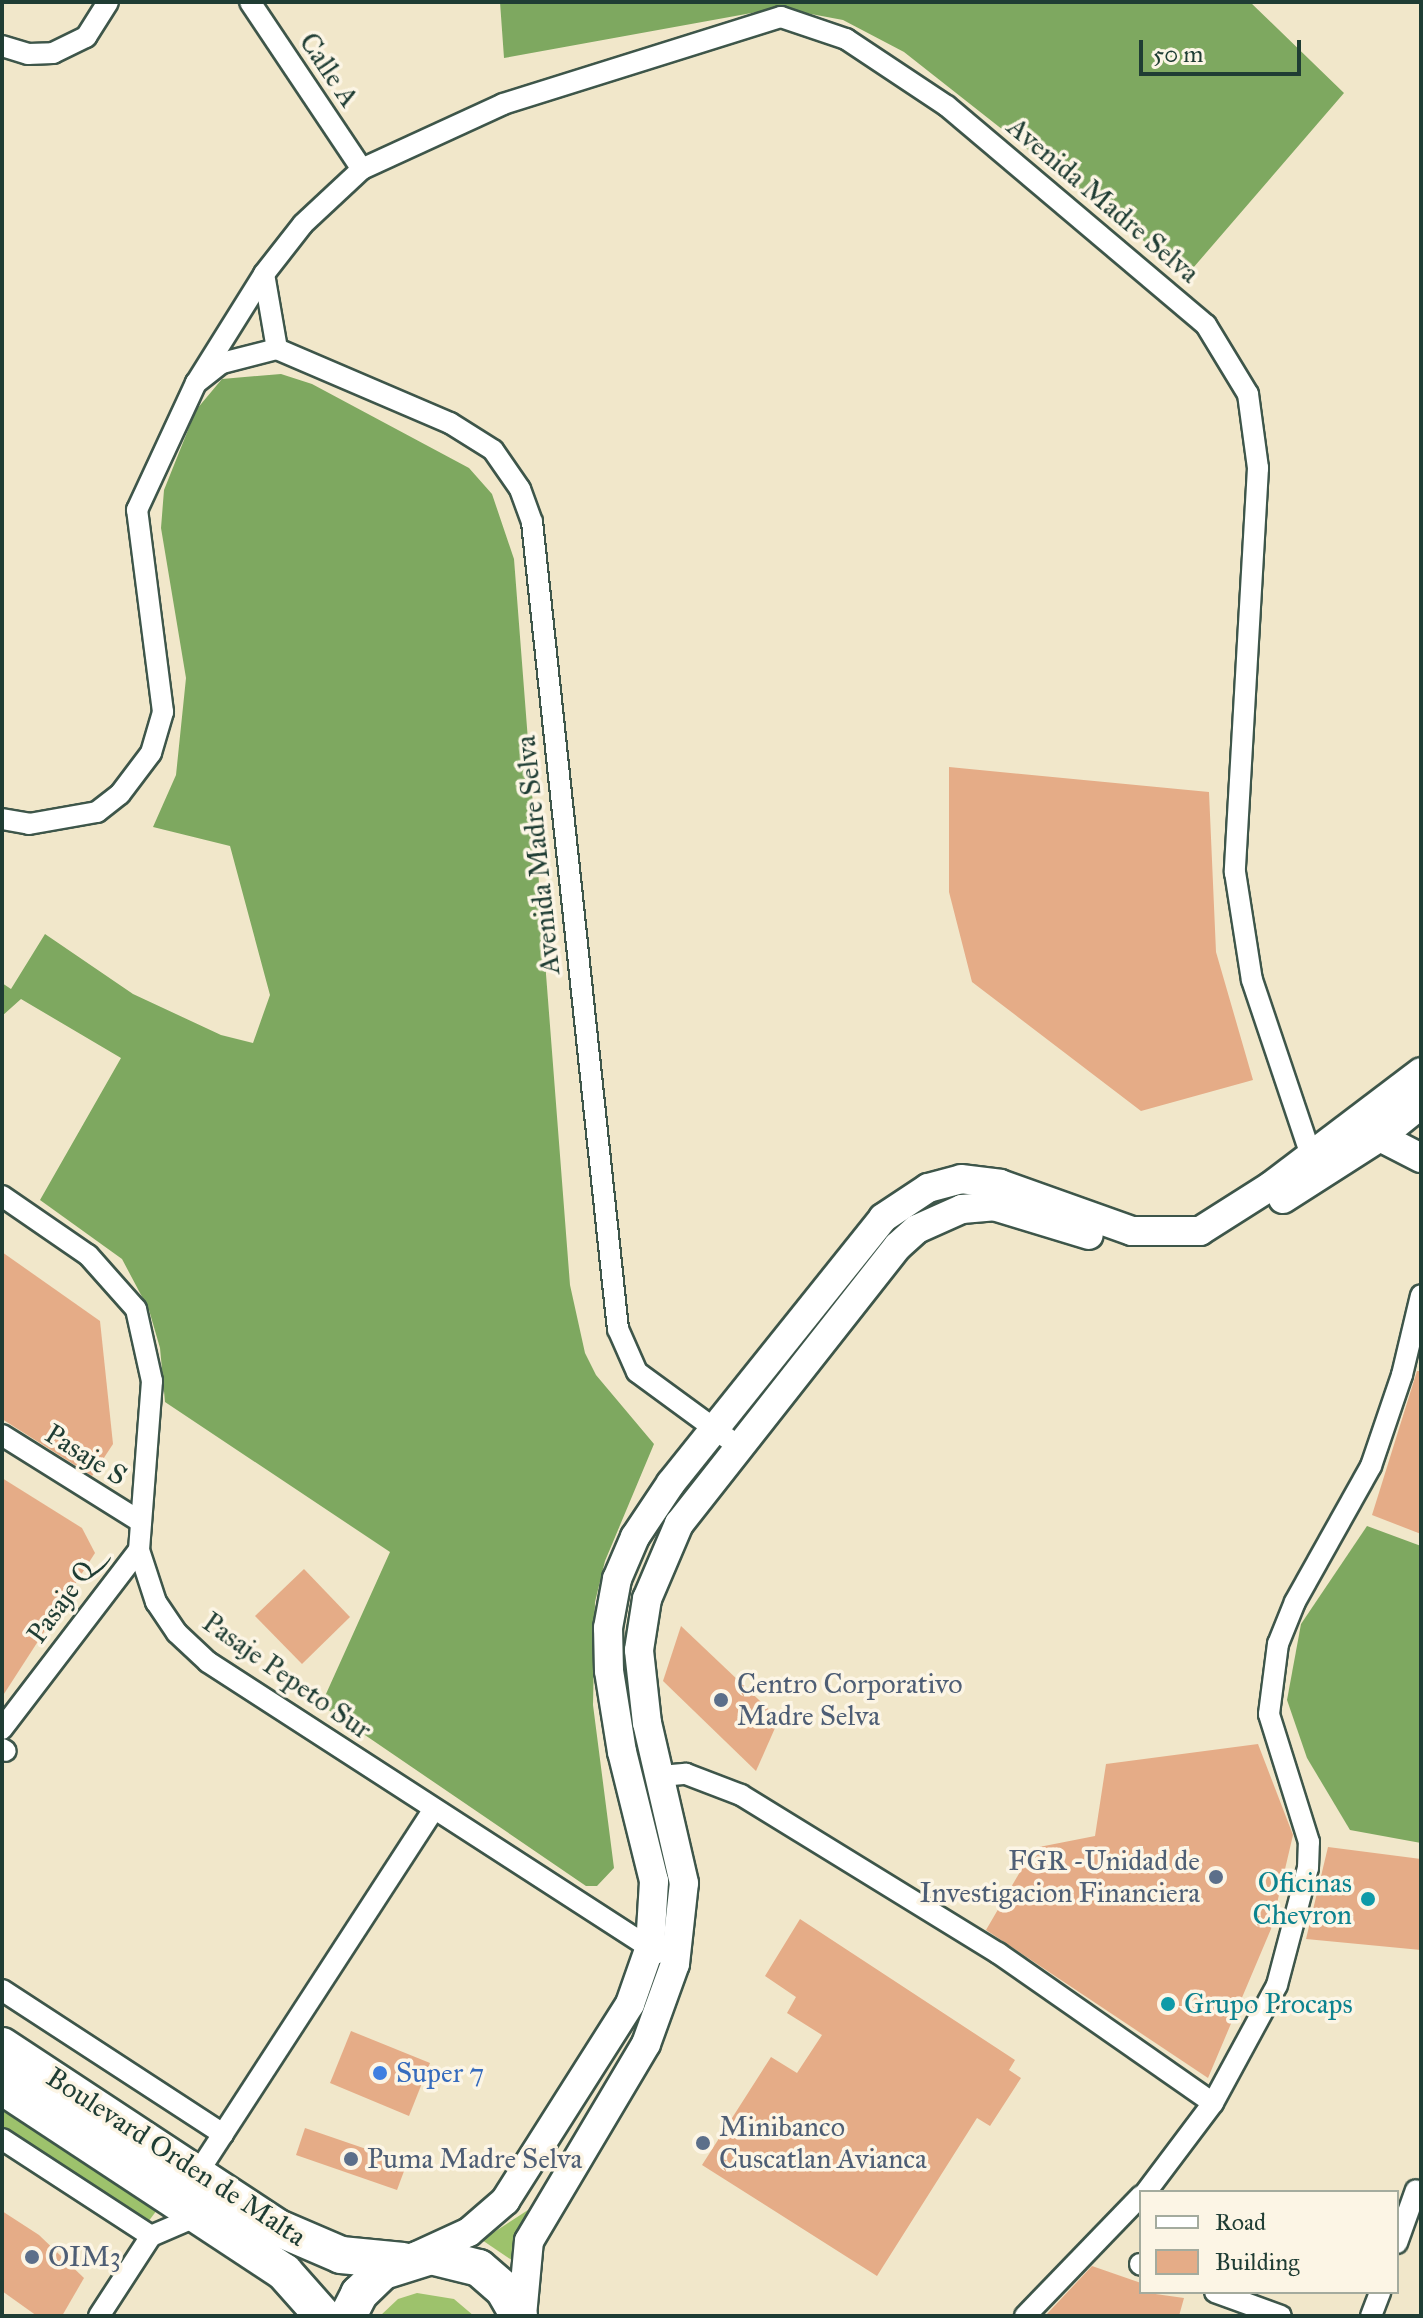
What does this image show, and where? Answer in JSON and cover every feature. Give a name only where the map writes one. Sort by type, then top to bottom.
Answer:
[{"type":"highway","name":"Boulevard Orden de Malta","points":[[2,2046],[310,2245],[341,2255],[408,2260],[447,2257],[479,2268],[504,2290],[520,2316]]},
{"type":"highway","name":"Boulevard Orden de Malta","points":[[2,2086],[284,2272],[323,2316]]},
{"type":"highway","points":[[348,2316],[370,2281],[408,2260]]},
{"type":"street","points":[[2,46],[28,54],[53,53],[86,37],[108,2]]},
{"type":"street","name":"Calle A","points":[[250,2],[362,169]]},
{"type":"street","name":"Avenida Madre Selva","points":[[2,819],[29,824],[97,812],[120,794],[151,753],[163,712],[137,510],[196,383],[264,274],[303,224],[362,169],[503,104],[781,17],[846,39],[947,106],[1206,325],[1248,394],[1258,468],[1235,872],[1252,980],[1315,1167]]},
{"type":"street","points":[[196,383],[222,363],[277,349],[264,274]]},
{"type":"street","name":"Avenida Madre Selva","points":[[277,349],[450,423],[493,450],[520,489],[532,522],[618,1329],[637,1372],[738,1446]]},
{"type":"street","points":[[1372,1127],[1421,1072]]},
{"type":"street","points":[[520,2316],[529,2241],[543,2209],[646,2044],[675,1964],[684,1883],[644,1700],[641,1622],[679,1524],[898,1246],[938,1217],[994,1206],[1132,1248],[1180,1250],[1216,1241],[1372,1127],[1421,1104]]},
{"type":"street","points":[[1372,1127],[1421,1158]]},
{"type":"street","points":[[408,2260],[469,2232],[505,2201],[630,2004],[650,1947],[654,1881],[622,1752],[608,1628],[617,1579],[635,1537],[713,1430],[883,1218],[928,1188],[961,1179],[1000,1184],[1132,1231],[1173,1234],[1200,1231],[1315,1167]]},
{"type":"street","name":"Pasaje Pepeto Sur","points":[[2,1196],[88,1255],[136,1309],[152,1381],[139,1550],[156,1602],[177,1633],[208,1662],[675,1964]]},
{"type":"street","points":[[1148,2190],[1213,2103],[1277,1985],[1308,1868],[1309,1842],[1301,1807],[1281,1761],[1269,1714],[1278,1644],[1295,1602],[1371,1466],[1402,1375],[1421,1295]]},
{"type":"street","name":"Pasaje S","points":[[2,1435],[141,1522]]},
{"type":"street","name":"Pasaje Q","points":[[2,1729],[139,1550]]},
{"type":"street","points":[[661,1776],[686,1774],[741,1795],[998,1953],[1213,2103]]},
{"type":"street","points":[[197,2174],[434,1809]]},
{"type":"street","points":[[2,1990],[223,2134]]},
{"type":"street","points":[[2,2139],[151,2236]]},
{"type":"street","points":[[1399,2237],[1416,2190]]},
{"type":"street","points":[[1025,2316],[1139,2198]]},
{"type":"street","points":[[99,2316],[151,2236],[200,2215]]},
{"type":"street","points":[[1220,2294],[1281,2316]]},
{"type":"street","points":[[1371,2316],[1379,2294]]},
{"type":"green space","points":[[500,2],[1250,2],[1344,93],[1187,275],[904,52],[843,20],[779,8],[504,58]]},
{"type":"green space","points":[[281,374],[312,384],[469,468],[492,494],[514,559],[570,1285],[585,1353],[596,1375],[654,1444],[605,1561],[595,1602],[593,1705],[614,1868],[597,1886],[586,1886],[321,1705],[390,1552],[165,1402],[160,1348],[149,1310],[122,1259],[40,1200],[121,1058],[21,999],[2,1016],[2,983],[11,989],[45,934],[133,994],[221,1035],[253,1043],[270,995],[230,846],[153,827],[176,775],[186,678],[161,528],[164,490],[196,410],[222,379]]},
{"type":"green space","points":[[1367,1526],[1421,1546],[1421,1843],[1350,1830],[1307,1758],[1287,1700],[1301,1624]]},
{"type":"green space","points":[[2,2109],[157,2210],[145,2226],[2,2133]]},
{"type":"green space","points":[[528,2210],[519,2265],[482,2240]]},
{"type":"green space","points":[[417,2293],[454,2299],[474,2316],[380,2316],[398,2299]]},
{"type":"building","points":[[949,767],[1209,792],[1216,952],[1253,1080],[1141,1111],[972,982],[949,892]]},
{"type":"building","points":[[2,1252],[100,1321],[113,1444],[92,1476],[2,1419]]},
{"type":"building","points":[[1417,1371],[1421,1371],[1421,1534],[1372,1515]]},
{"type":"building","points":[[2,1478],[82,1528],[95,1553],[2,1697]]},
{"type":"building","points":[[304,1569],[350,1617],[302,1664],[255,1616]]},
{"type":"building","name":"Centro Corporativo Madre Selva","points":[[681,1626],[779,1719],[756,1771],[663,1681]]},
{"type":"building","points":[[1258,1744],[1293,1835],[1271,1929],[1208,2078],[986,1930],[1034,1848],[1095,1836],[1106,1764]]},
{"type":"building","name":"Oficinas Chevron","points":[[1328,1847],[1421,1859],[1421,1950],[1306,1939]]},
{"type":"building","points":[[800,1919],[1015,2060],[1009,2070],[1021,2078],[990,2126],[977,2118],[877,2276],[702,2165],[771,2057],[797,2073],[822,2035],[787,2013],[796,1997],[765,1976]]},
{"type":"building","name":"Super 7","points":[[351,2031],[430,2063],[409,2116],[330,2083]]},
{"type":"building","name":"Puma Madre Selva","points":[[305,2128],[407,2163],[397,2190],[296,2155]]},
{"type":"building","name":"OIM3","points":[[2,2211],[39,2235],[84,2278],[62,2316],[37,2316],[2,2291]]},
{"type":"building","points":[[1092,2266],[1139,2282],[1139,2294],[1184,2298],[1179,2316],[1045,2316]]},
{"type":"place","name":"Centro Corporativo Madre Selva","points":[[721,1700]]},
{"type":"place","name":"FGR -Unidad de Investigacion Financiera","points":[[1216,1877]]},
{"type":"place","name":"Oficinas Chevron","points":[[1368,1899]]},
{"type":"place","name":"Grupo Procaps","points":[[1168,2004]]},
{"type":"place","name":"Super 7","points":[[380,2073]]},
{"type":"place","name":"Minibanco Cuscatlan Avianca","points":[[703,2143]]},
{"type":"place","name":"Puma Madre Selva","points":[[351,2159]]},
{"type":"place","name":"OIM3","points":[[32,2257]]}]
